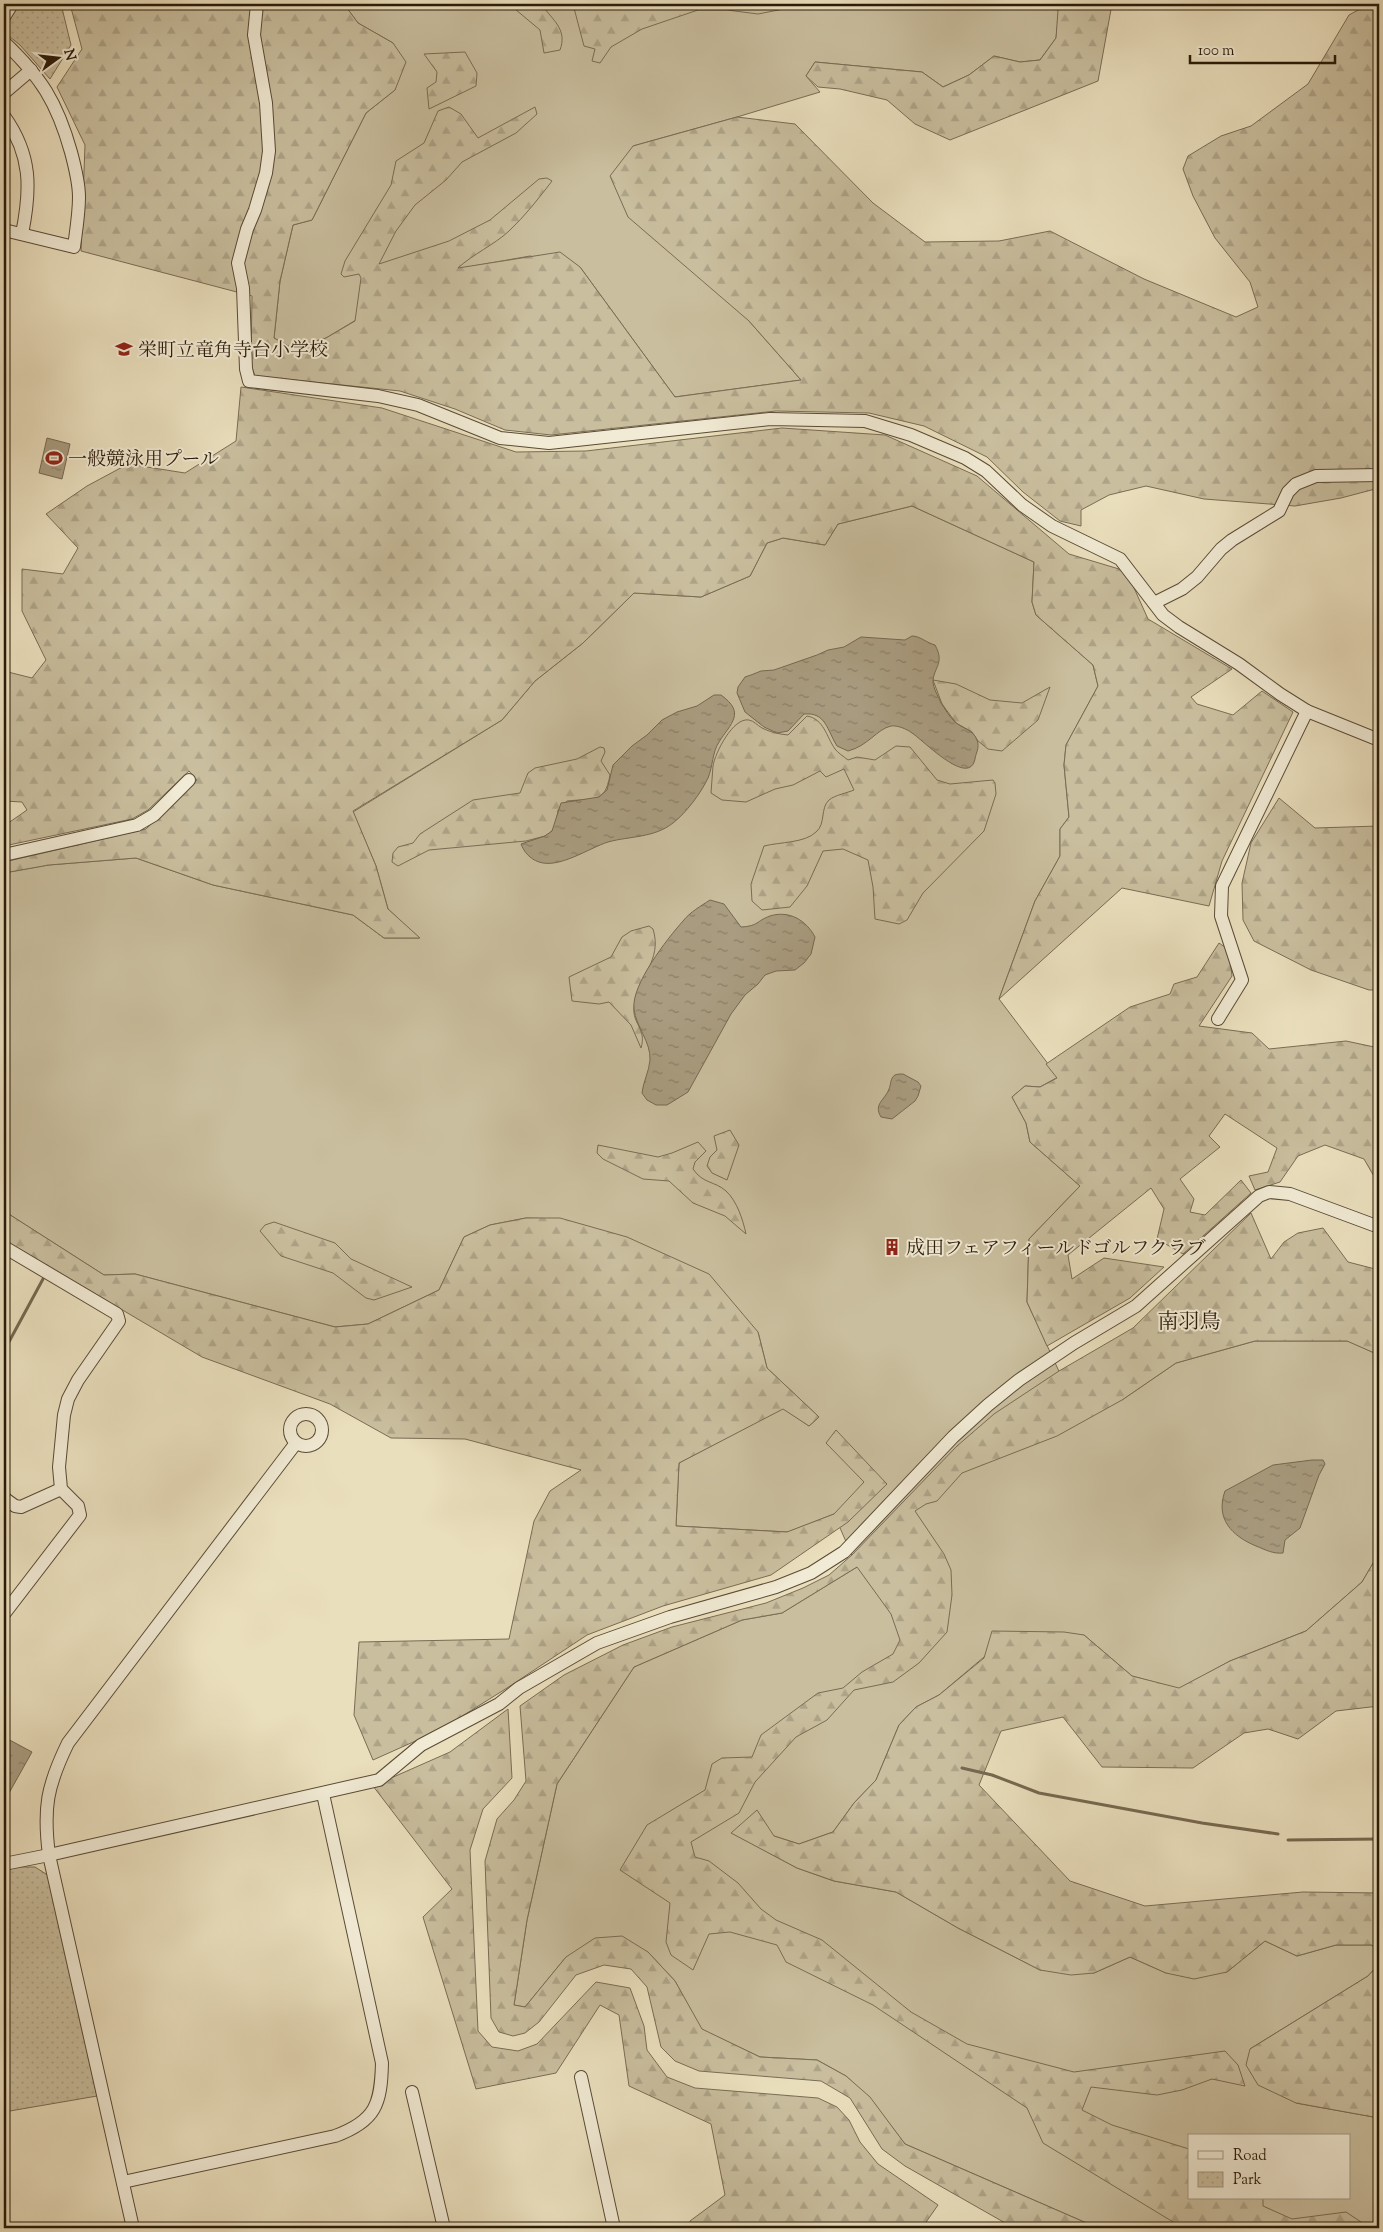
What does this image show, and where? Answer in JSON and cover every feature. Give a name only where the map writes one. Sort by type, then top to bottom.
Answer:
[{"type":"street","points":[[4,17],[12,4]]},
{"type":"street","points":[[257,4],[254,35],[266,103],[269,151],[266,172],[255,210],[246,228],[238,263],[242,288],[246,369],[249,381],[378,396],[418,406],[500,438],[519,442],[549,443],[770,419],[865,421],[911,435],[965,458],[979,467],[1022,505],[1052,526],[1120,559],[1163,615],[1179,628],[1239,664],[1307,711],[1379,740]]},
{"type":"street","points":[[4,42],[43,85],[57,109],[77,176],[79,196],[74,247],[4,230]]},
{"type":"street","points":[[4,93],[31,70]]},
{"type":"street","points":[[4,116],[13,129],[28,170],[28,200],[22,234]]},
{"type":"street","points":[[1154,603],[1182,589],[1197,577],[1221,549],[1232,540],[1279,511],[1288,492],[1296,484],[1316,476],[1379,475]]},
{"type":"street","points":[[1218,1019],[1242,980],[1221,916],[1222,886],[1307,711]]},
{"type":"street","points":[[4,855],[137,825],[154,816],[189,780]]},
{"type":"street","points":[[4,1864],[379,1780],[421,1745],[499,1704],[519,1688],[597,1642],[670,1617],[776,1587],[811,1573],[844,1552],[952,1437],[988,1405],[1019,1380],[1074,1343],[1136,1306],[1259,1196],[1269,1192],[1290,1194],[1379,1227]]},
{"type":"street","points":[[4,1247],[117,1314],[119,1321],[78,1380],[68,1399],[59,1467],[61,1489],[78,1506],[80,1515],[4,1614]]},
{"type":"street","points":[[133,2228],[49,1855],[46,1808],[56,1767],[68,1743],[296,1443]]},
{"type":"street","points":[[4,1498],[15,1506],[21,1507],[61,1489]]},
{"type":"street","points":[[123,2182],[335,2136],[353,2130],[371,2114],[381,2093],[382,2064],[323,1794]]},
{"type":"street","points":[[581,2077],[614,2228]]},
{"type":"street","points":[[412,2092],[444,2228]]},
{"type":"green space","points":[[17,4],[61,4],[71,45],[50,79],[20,45],[4,32],[4,24]]},
{"type":"green space","points":[[70,4],[344,4],[358,23],[393,43],[406,62],[395,90],[366,113],[312,220],[293,225],[280,281],[274,338],[292,348],[326,338],[355,321],[361,278],[359,274],[344,277],[341,274],[345,261],[391,185],[396,161],[424,143],[438,111],[449,107],[461,114],[478,138],[535,107],[537,114],[516,133],[462,162],[446,180],[415,205],[396,231],[379,264],[449,241],[490,220],[539,179],[547,178],[552,181],[515,225],[503,236],[458,268],[560,252],[580,267],[675,397],[801,380],[749,321],[628,217],[610,176],[633,146],[737,117],[795,124],[873,203],[925,242],[999,241],[1050,231],[1144,279],[1236,317],[1258,307],[1250,282],[1215,238],[1193,196],[1183,169],[1188,156],[1221,136],[1251,126],[1308,84],[1349,15],[1369,4],[1379,4],[1379,488],[1341,498],[1295,506],[1204,499],[1146,486],[1109,495],[1081,510],[1081,526],[1060,521],[1023,492],[987,457],[924,426],[869,413],[776,411],[551,435],[505,430],[455,409],[400,391],[255,376],[251,365],[252,296],[81,251],[85,145],[57,87],[82,49]]},
{"type":"green space","points":[[344,4],[1060,4],[1056,38],[1040,60],[1020,62],[994,56],[969,75],[943,87],[922,72],[815,62],[806,76],[820,92],[633,146],[749,321],[801,380],[675,397],[580,267],[530,256],[434,273],[326,338],[292,348],[274,338],[280,281],[293,225],[312,220],[366,113],[395,90],[393,43],[358,23]]},
{"type":"green space","points":[[509,4],[809,4],[758,14],[727,10],[698,10],[642,29],[611,47],[600,63],[592,61],[595,49],[584,46],[574,8],[545,9],[559,27],[562,43],[560,50],[544,53],[540,30]]},
{"type":"green space","points":[[1050,4],[1112,4],[1098,81],[950,140],[915,124],[887,100],[840,89],[818,87],[806,76],[815,62],[922,72],[943,87],[969,75],[994,56],[1020,62],[1040,60],[1056,38],[1058,10]]},
{"type":"green space","points":[[465,52],[477,73],[476,86],[429,109],[427,88],[436,82],[437,72],[424,54]]},
{"type":"green space","points":[[241,387],[382,408],[516,452],[586,451],[782,428],[885,435],[977,476],[1069,554],[1119,569],[1130,579],[1148,619],[1232,669],[1191,697],[1197,704],[1233,715],[1262,691],[1293,712],[1222,861],[1209,906],[1122,888],[999,999],[1035,901],[1060,856],[1060,829],[1069,817],[1064,765],[1066,745],[1098,686],[1093,665],[1036,615],[1032,602],[1034,562],[912,506],[838,524],[825,545],[783,538],[767,543],[750,576],[701,597],[634,593],[583,643],[535,681],[502,720],[353,811],[376,866],[388,909],[420,938],[384,938],[353,915],[213,885],[136,858],[49,865],[4,873],[4,862],[146,829],[197,780],[189,771],[148,810],[132,819],[4,846],[4,826],[27,810],[22,802],[4,801],[4,671],[32,678],[46,660],[22,611],[22,569],[63,574],[78,548],[46,514],[87,486],[128,464],[185,473],[236,441]]},
{"type":"green space","name":"成田フェアフィールドゴルフクラブ","points":[[912,506],[1034,562],[1032,602],[1036,615],[1093,665],[1098,686],[1066,745],[1064,765],[1069,817],[1060,829],[1060,856],[1035,901],[999,999],[1058,1077],[1040,1087],[1025,1086],[1012,1097],[1026,1123],[1030,1142],[1080,1186],[1029,1239],[1027,1302],[1063,1380],[1122,1400],[1176,1363],[1255,1341],[1348,1341],[1379,1355],[1379,1553],[1362,1582],[1306,1631],[1230,1661],[1179,1689],[1132,1676],[1084,1635],[984,1657],[939,1695],[916,1707],[899,1725],[876,1780],[854,1803],[833,1832],[799,1844],[774,1836],[732,1833],[797,1868],[834,1881],[896,1892],[958,1928],[1040,1970],[1094,1973],[1130,1957],[1166,1973],[1227,1972],[1265,1941],[1297,1956],[1336,1945],[1372,1945],[1379,1954],[1379,1964],[1368,1976],[1250,2049],[1296,2103],[1379,2118],[1379,2228],[1098,2228],[905,2144],[869,2097],[846,2076],[817,2060],[760,2057],[701,2029],[675,1981],[648,1952],[566,1957],[525,2007],[514,2005],[527,1920],[557,1784],[634,1667],[742,1620],[782,1613],[857,1567],[834,1514],[788,1532],[676,1526],[679,1463],[783,1408],[809,1426],[819,1417],[767,1368],[758,1332],[560,1219],[526,1218],[490,1225],[464,1237],[439,1290],[368,1324],[335,1327],[135,1274],[104,1275],[4,1211],[4,873],[48,865],[136,858],[213,885],[353,915],[384,938],[419,938],[388,909],[376,866],[353,812],[502,720],[535,681],[583,643],[634,593],[701,597],[750,576],[767,543],[783,538],[825,545],[838,524]]},
{"type":"green space","points":[[933,680],[956,684],[990,700],[1022,703],[1050,687],[1038,720],[1002,751],[988,749],[978,741],[972,732],[956,723],[942,704]]},
{"type":"green space","points":[[807,716],[821,724],[835,749],[848,760],[857,757],[875,760],[896,746],[910,747],[937,780],[950,784],[993,780],[995,783],[996,794],[984,831],[923,893],[907,920],[899,924],[875,919],[873,887],[868,860],[843,849],[823,851],[807,886],[790,907],[762,910],[752,901],[751,884],[764,846],[811,836],[821,825],[826,803],[838,795],[854,790],[844,769],[826,777],[820,771],[793,785],[775,789],[746,802],[722,800],[711,793],[714,760],[731,730],[743,721],[749,720],[768,731],[788,735]]},
{"type":"green space","points":[[600,747],[604,748],[605,752],[601,761],[610,775],[605,791],[596,798],[567,801],[558,810],[556,826],[545,836],[526,841],[429,850],[398,866],[392,862],[393,853],[398,847],[413,843],[420,834],[473,800],[520,793],[528,773],[535,768],[577,759]]},
{"type":"green space","points":[[1279,798],[1315,828],[1379,826],[1379,990],[1369,990],[1311,970],[1254,941],[1243,920],[1242,883],[1251,843]]},
{"type":"green space","points":[[649,926],[653,929],[655,950],[636,996],[634,1007],[635,1018],[642,1036],[641,1048],[631,1025],[609,1002],[599,1004],[572,1001],[569,977],[611,957],[622,937],[631,931]]},
{"type":"green space","points":[[1219,943],[1229,950],[1232,976],[1199,1026],[1252,1033],[1269,1049],[1346,1041],[1379,1048],[1379,1185],[1364,1159],[1325,1145],[1298,1156],[1280,1182],[1255,1190],[1249,1176],[1268,1172],[1277,1148],[1225,1114],[1209,1136],[1220,1147],[1180,1179],[1194,1199],[1190,1212],[1205,1215],[1241,1180],[1251,1193],[1183,1254],[1157,1239],[1164,1209],[1151,1188],[1068,1255],[1072,1279],[1104,1258],[1164,1267],[1130,1298],[1047,1346],[1027,1302],[1029,1239],[1080,1186],[1030,1142],[1026,1123],[1012,1097],[1025,1086],[1040,1087],[1057,1078],[1046,1064],[1130,1007],[1170,994],[1174,984],[1197,977]]},
{"type":"green space","points":[[730,1130],[739,1145],[727,1180],[712,1173],[707,1166],[710,1157],[717,1150],[714,1136]]},
{"type":"green space","points":[[698,1142],[706,1151],[695,1162],[693,1169],[705,1180],[722,1188],[730,1195],[739,1211],[746,1234],[725,1216],[693,1203],[669,1181],[643,1179],[603,1159],[597,1153],[598,1145],[658,1157]]},
{"type":"green space","points":[[4,1211],[104,1275],[135,1274],[335,1327],[368,1324],[439,1290],[464,1237],[490,1225],[526,1218],[560,1218],[627,1237],[709,1274],[758,1332],[767,1368],[819,1417],[809,1426],[783,1409],[679,1463],[676,1526],[787,1532],[834,1514],[864,1482],[826,1443],[836,1430],[887,1484],[848,1522],[771,1575],[663,1606],[587,1635],[440,1730],[373,1760],[354,1715],[359,1642],[509,1639],[534,1521],[550,1491],[581,1470],[465,1439],[391,1438],[330,1404],[202,1357],[4,1240]]},
{"type":"green space","points":[[1251,1213],[1271,1259],[1284,1242],[1298,1233],[1323,1228],[1348,1262],[1379,1270],[1379,1355],[1347,1341],[1255,1341],[1176,1363],[1122,1400],[1057,1436],[962,1473],[937,1501],[926,1504],[915,1511],[944,1554],[951,1570],[952,1595],[947,1632],[919,1663],[893,1682],[854,1690],[827,1720],[796,1737],[755,1782],[739,1813],[691,1842],[695,1857],[709,1861],[738,1883],[761,1909],[776,1920],[822,1940],[911,2012],[967,2044],[1074,2072],[1225,2051],[1238,2065],[1245,2086],[1212,2079],[1182,2090],[1157,2095],[1091,2087],[1082,2110],[1112,2125],[1188,2149],[1188,2200],[1263,2200],[1263,2206],[1292,2219],[1346,2212],[1370,2228],[1183,2228],[1043,2143],[1027,2108],[873,2005],[786,1962],[777,1945],[730,1932],[709,1934],[693,1970],[671,1955],[666,1942],[670,1903],[620,1870],[647,1825],[705,1790],[712,1764],[722,1758],[752,1757],[761,1735],[818,1693],[843,1688],[862,1672],[893,1654],[900,1640],[891,1614],[857,1567],[782,1613],[742,1620],[634,1667],[557,1784],[527,1920],[514,2005],[525,2007],[566,1957],[595,1938],[622,1936],[648,1952],[675,1981],[702,2029],[760,2057],[817,2060],[846,2076],[870,2097],[905,2144],[1098,2228],[1014,2228],[905,2166],[882,2149],[850,2098],[821,2081],[699,2071],[675,2061],[661,2047],[647,1987],[631,1969],[604,1965],[576,1975],[539,2022],[525,2033],[513,2036],[499,2032],[491,2018],[485,1861],[497,1819],[514,1800],[526,1781],[520,1706],[564,1675],[623,1645],[672,1627],[766,1603],[829,1575],[852,1555],[957,1446],[994,1414],[1059,1371],[1133,1328]]},
{"type":"green space","points":[[274,1222],[335,1243],[351,1259],[412,1287],[374,1300],[366,1298],[333,1273],[281,1256],[260,1231],[265,1225]]},
{"type":"green space","points":[[1379,1553],[1379,1706],[1336,1711],[1298,1739],[1268,1729],[1244,1733],[1193,1768],[1102,1767],[1063,1717],[1001,1731],[979,1785],[1070,1881],[1145,1906],[1303,1892],[1379,1893],[1379,1954],[1372,1945],[1336,1945],[1297,1956],[1265,1941],[1227,1972],[1194,1979],[1166,1973],[1130,1957],[1094,1973],[1071,1975],[1040,1970],[958,1928],[896,1892],[834,1881],[797,1868],[731,1833],[757,1810],[774,1836],[799,1844],[833,1832],[854,1803],[876,1780],[899,1725],[916,1707],[939,1695],[984,1658],[992,1631],[1064,1632],[1084,1635],[1132,1676],[1179,1688],[1230,1661],[1306,1631],[1362,1582]]},
{"type":"green space","points":[[508,1709],[512,1778],[483,1809],[470,1850],[478,2031],[492,2047],[518,2051],[537,2044],[596,1982],[630,1988],[644,2026],[647,2050],[667,2077],[695,2088],[818,2098],[837,2107],[849,2120],[860,2142],[878,2164],[938,2205],[922,2228],[690,2228],[690,2221],[725,2195],[711,2124],[629,2086],[619,2015],[600,2005],[556,2073],[476,2089],[423,1917],[452,1889],[373,1786],[450,1752]]},
{"type":"green space","points":[[4,1867],[35,1867],[49,1876],[97,2096],[4,2112]]},
{"type":"green space","points":[[1379,1964],[1379,2118],[1296,2103],[1258,2085],[1246,2065],[1250,2049],[1368,1976]]},
{"type":"water","name":"一般競泳用プール","points":[[47,438],[70,444],[62,479],[39,473]]},
{"type":"water","points":[[912,636],[935,645],[938,651],[939,661],[933,681],[934,686],[941,703],[950,717],[957,724],[970,731],[977,740],[978,750],[971,766],[964,768],[955,765],[910,732],[896,726],[881,730],[855,749],[848,751],[837,746],[825,723],[817,716],[811,714],[804,714],[788,731],[777,733],[764,727],[745,712],[737,693],[738,687],[745,677],[761,671],[774,670],[828,650],[844,647],[861,637],[905,640]]},
{"type":"water","points":[[714,695],[721,695],[729,701],[735,713],[734,718],[717,746],[705,784],[678,819],[666,828],[658,831],[608,842],[556,863],[539,862],[530,857],[521,844],[545,836],[552,831],[561,803],[599,797],[607,790],[613,765],[632,746],[647,735],[662,720],[677,712],[697,706]]},
{"type":"water","points":[[710,900],[724,904],[741,927],[751,926],[777,914],[784,914],[802,921],[815,937],[811,954],[795,970],[776,971],[765,975],[745,995],[731,1014],[688,1092],[667,1105],[656,1105],[647,1100],[642,1093],[650,1053],[635,1016],[635,999],[644,975],[668,939],[689,915]]},
{"type":"water","points":[[903,1074],[918,1082],[921,1086],[918,1096],[915,1101],[892,1119],[881,1117],[878,1109],[879,1105],[890,1087],[893,1076]]},
{"type":"water","points":[[1323,1460],[1325,1464],[1319,1475],[1300,1528],[1285,1540],[1283,1553],[1273,1552],[1256,1546],[1233,1532],[1224,1518],[1222,1510],[1225,1491],[1273,1465]]},
{"type":"water","points":[[4,1737],[32,1752],[4,1802]]},
{"type":"waterway","points":[[4,1351],[43,1279]]},
{"type":"waterway","points":[[962,1768],[992,1775],[1039,1793],[1202,1823],[1278,1834]]},
{"type":"waterway","points":[[1288,1840],[1379,1839]]},
{"type":"place","name":"栄町立竜角寺台小学校","points":[[124,349]]},
{"type":"place","name":"一般競泳用プール","points":[[54,458]]},
{"type":"place","name":"成田フェアフィールドゴルフクラブ","points":[[892,1247]]},
{"type":"district","name":"南羽鳥","points":[[1189,1321]]}]
